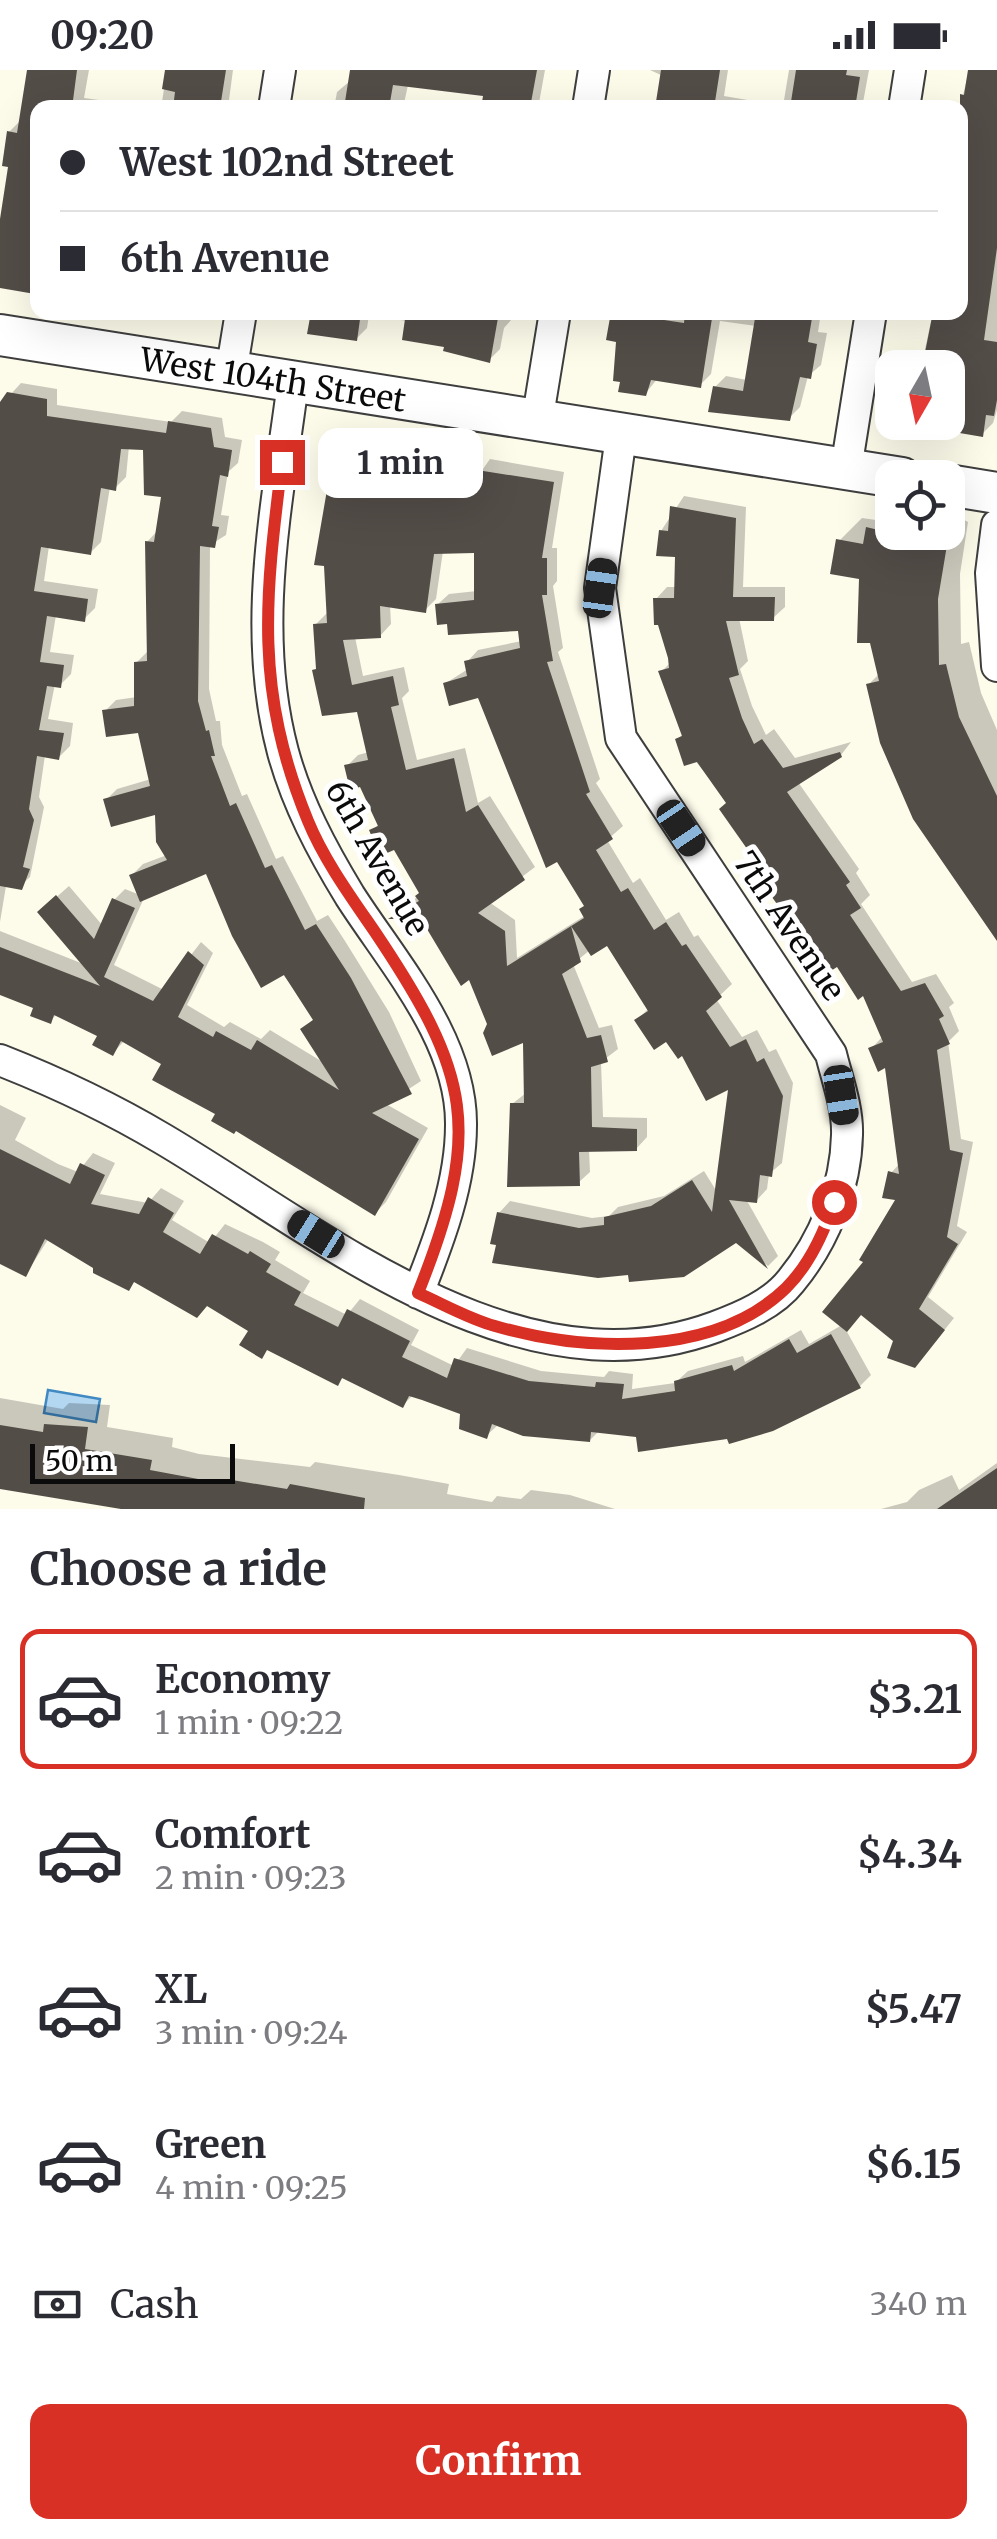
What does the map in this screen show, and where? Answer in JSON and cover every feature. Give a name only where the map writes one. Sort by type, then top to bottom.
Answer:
[{"type":"street","points":[[275,100],[280,70]]},
{"type":"street","points":[[589,100],[594,70]]},
{"type":"street","points":[[905,100],[910,70]]},
{"type":"street","points":[[231,373],[240,320]]},
{"type":"street","points":[[537,422],[555,320]]},
{"type":"street","points":[[846,469],[870,320]]},
{"type":"street","name":"West 104th Street","points":[[0,336],[875,474]]},
{"type":"street","name":"6th Avenue","points":[[293,383],[265,632],[269,684],[284,753],[309,825],[415,991],[451,1068],[462,1122],[443,1232],[418,1293]]},
{"type":"street","name":"7th Avenue","points":[[418,1293],[492,1326],[595,1342],[661,1341],[722,1325],[786,1288],[823,1234],[848,1134],[831,1054],[621,738],[600,588],[621,436]]},
{"type":"street","points":[[965,487],[997,492]]},
{"type":"street","points":[[997,525],[991,573],[997,666]]},
{"type":"street","points":[[0,1060],[64,1086],[161,1138],[418,1293]]},
{"type":"water","points":[[48,1390],[100,1399],[96,1422],[44,1413]]},
{"type":"building","points":[[27,70],[77,70],[73,100],[30,100],[30,293],[0,288],[0,219],[8,167],[2,166],[7,131],[17,133]]},
{"type":"building","points":[[165,70],[226,70],[221,100],[174,100],[175,92],[162,89]]},
{"type":"building","points":[[350,70],[537,70],[531,100],[482,100],[483,96],[393,85],[390,100],[345,100]]},
{"type":"building","points":[[661,70],[720,70],[715,100],[656,100]]},
{"type":"building","points":[[796,70],[847,70],[846,75],[860,77],[856,100],[791,100]]},
{"type":"building","points":[[968,70],[997,70],[997,248],[984,340],[997,342],[997,400],[994,416],[986,415],[983,437],[965,434],[965,350],[926,350],[931,320],[968,320],[968,100],[960,100],[960,94],[964,95]]},
{"type":"building","points":[[310,320],[360,320],[357,341],[307,334]]},
{"type":"building","points":[[405,320],[498,320],[490,363],[443,351],[444,347],[402,340]]},
{"type":"building","points":[[610,320],[712,320],[701,388],[651,380],[646,396],[618,392],[620,382],[613,381],[616,342],[606,340]]},
{"type":"building","points":[[755,320],[812,320],[808,342],[817,344],[811,379],[800,377],[790,421],[708,412],[713,386],[743,391]]},
{"type":"building","points":[[7,392],[47,399],[47,416],[166,433],[168,421],[211,428],[214,447],[232,450],[228,477],[220,475],[212,526],[219,527],[215,548],[200,546],[198,701],[206,731],[209,730],[215,756],[211,756],[230,806],[236,803],[265,868],[272,865],[305,930],[316,924],[351,978],[412,1094],[372,1113],[419,1139],[375,1216],[236,1131],[234,1134],[211,1121],[215,1114],[152,1080],[161,1064],[121,1041],[113,1056],[92,1045],[97,1036],[54,1015],[51,1024],[30,1016],[33,1008],[0,995],[0,947],[100,986],[37,912],[56,895],[94,939],[112,898],[135,908],[104,977],[153,1001],[188,951],[204,965],[178,1017],[213,1037],[216,1031],[251,1050],[257,1040],[339,1090],[300,1029],[313,1020],[284,975],[261,988],[232,936],[206,874],[140,902],[129,875],[167,860],[156,842],[155,815],[111,827],[103,799],[150,786],[138,733],[106,737],[102,710],[134,706],[134,662],[147,661],[145,541],[154,542],[161,497],[144,495],[143,450],[121,449],[116,491],[101,488],[91,555],[41,547],[34,591],[88,599],[85,622],[47,616],[40,662],[64,665],[61,688],[47,686],[39,730],[64,733],[59,760],[37,756],[29,809],[34,820],[23,867],[30,869],[22,890],[0,886],[0,402]]},
{"type":"building","points":[[335,444],[373,450],[370,470],[447,484],[474,488],[477,470],[554,482],[542,558],[547,558],[547,595],[542,595],[553,661],[547,662],[590,792],[586,794],[613,839],[596,850],[621,892],[628,888],[654,930],[666,922],[682,946],[686,944],[722,997],[706,1011],[730,1047],[746,1039],[757,1062],[764,1058],[783,1096],[772,1177],[760,1175],[757,1203],[729,1200],[768,1269],[736,1243],[684,1277],[629,1282],[628,1275],[598,1278],[492,1263],[496,1245],[490,1244],[497,1212],[579,1228],[604,1225],[604,1217],[651,1206],[692,1180],[712,1212],[728,1090],[706,1101],[682,1056],[678,1059],[666,1042],[654,1050],[634,1020],[648,1011],[607,946],[591,956],[571,926],[581,962],[562,974],[587,1038],[601,1035],[608,1062],[591,1067],[592,1127],[637,1129],[637,1151],[579,1152],[580,1186],[507,1187],[510,1103],[524,1103],[523,1043],[492,1056],[483,1033],[487,1024],[469,980],[461,986],[421,919],[388,919],[419,901],[415,896],[419,893],[394,850],[380,856],[369,830],[378,826],[360,787],[350,790],[344,765],[368,760],[357,712],[322,716],[312,670],[316,669],[313,624],[327,623],[324,566],[314,565]],"holes":[[[474,553],[474,600],[435,604],[437,625],[447,624],[448,635],[518,631],[520,648],[464,661],[467,676],[443,683],[449,706],[478,698],[546,868],[557,862],[584,906],[579,909],[584,918],[507,966],[505,931],[478,913],[525,880],[478,805],[466,812],[454,758],[406,770],[391,707],[399,705],[393,676],[352,685],[343,640],[381,638],[380,606],[426,613],[434,554]]]},
{"type":"building","points":[[670,506],[736,518],[733,597],[775,597],[774,621],[726,621],[739,675],[729,678],[742,718],[754,744],[762,739],[783,768],[840,752],[842,757],[787,792],[850,882],[846,885],[861,908],[850,915],[901,991],[925,983],[944,1016],[939,1019],[950,1044],[937,1050],[950,1150],[963,1153],[947,1237],[958,1244],[919,1309],[945,1330],[915,1368],[887,1358],[893,1341],[861,1315],[847,1332],[822,1312],[863,1262],[859,1260],[895,1200],[882,1198],[888,1171],[899,1174],[885,1068],[878,1072],[868,1048],[883,1042],[863,996],[858,1000],[837,967],[826,974],[751,867],[757,863],[719,809],[726,803],[697,762],[684,766],[675,739],[682,736],[658,671],[669,668],[668,658],[658,625],[654,625],[653,598],[674,598],[675,557],[656,556],[659,530],[668,531]]},
{"type":"building","points":[[866,527],[875,529],[875,550],[946,550],[938,599],[939,665],[946,664],[959,717],[997,796],[997,941],[913,819],[880,743],[866,684],[879,681],[870,643],[857,643],[859,579],[830,574],[836,539],[863,544]]},
{"type":"building","points":[[0,1149],[70,1184],[80,1163],[105,1175],[91,1204],[139,1214],[148,1197],[174,1213],[163,1232],[200,1254],[212,1234],[248,1254],[250,1251],[271,1264],[266,1272],[301,1292],[294,1305],[338,1327],[347,1309],[410,1341],[402,1357],[447,1378],[454,1358],[529,1381],[595,1387],[596,1382],[624,1384],[622,1399],[675,1391],[674,1381],[732,1365],[734,1371],[789,1339],[797,1353],[831,1334],[861,1388],[773,1431],[729,1444],[727,1439],[638,1452],[636,1437],[591,1432],[590,1442],[523,1436],[492,1424],[487,1439],[459,1429],[460,1414],[422,1400],[409,1396],[403,1408],[342,1378],[338,1386],[267,1350],[262,1359],[239,1345],[248,1331],[207,1306],[197,1318],[134,1282],[129,1291],[93,1273],[93,1268],[45,1239],[26,1277],[0,1264]]},
{"type":"building","points":[[44,1424],[88,1427],[85,1449],[152,1460],[150,1470],[225,1484],[226,1479],[287,1489],[290,1484],[365,1498],[364,1509],[121,1509],[0,1489],[0,1425],[43,1432]]},
{"type":"building","points":[[997,1468],[997,1509],[937,1509]]},
{"type":"route","points":[[282,462],[265,632],[269,684],[284,753],[309,825],[350,895],[415,991],[451,1068],[462,1122],[443,1232],[418,1293],[492,1326],[528,1334],[627,1343],[692,1336],[737,1319],[786,1288],[823,1234],[834,1202]]}]
